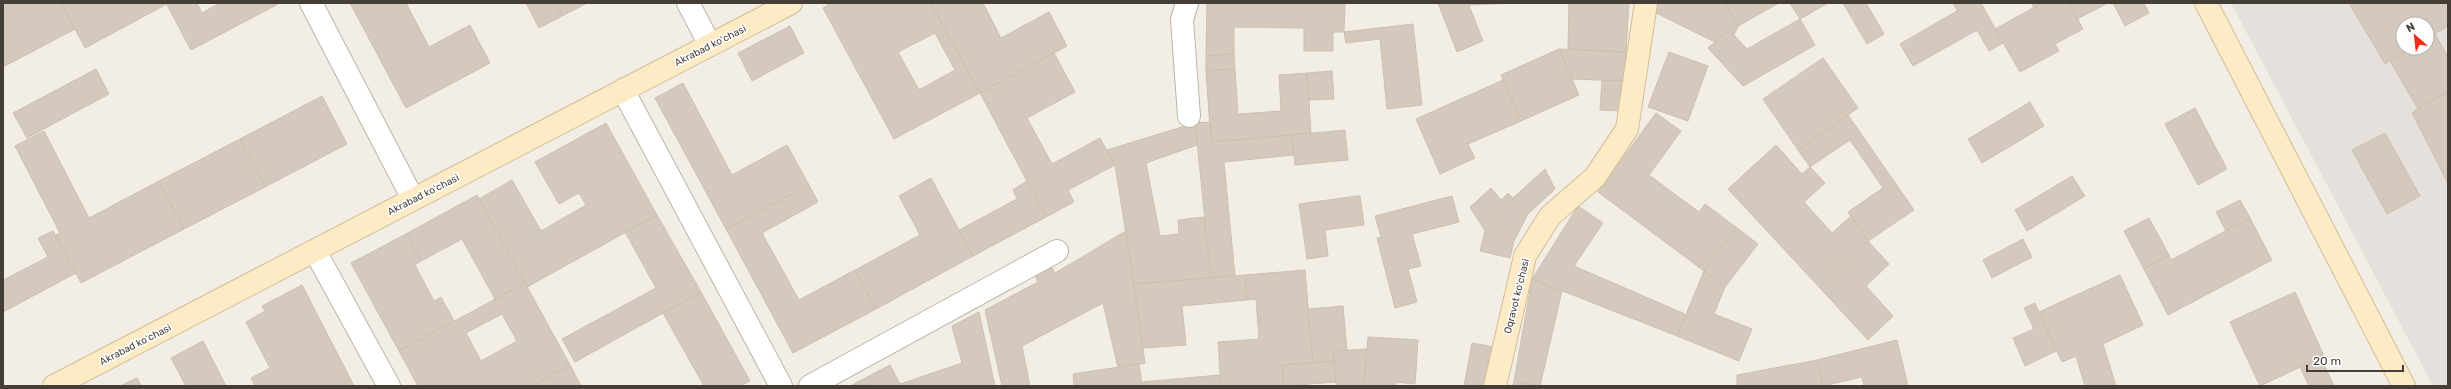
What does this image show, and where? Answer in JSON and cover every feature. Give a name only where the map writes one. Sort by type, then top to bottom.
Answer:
[{"type":"street","points":[[311,3],[413,200]]},
{"type":"street","points":[[688,3],[710,45]]},
{"type":"street","name":"Akrabad koʻchasi","points":[[54,386],[791,3]]},
{"type":"street","points":[[1187,3],[1182,20],[1189,116]]},
{"type":"street","name":"Oqravot koʻchasi","points":[[1495,386],[1525,256],[1550,216],[1595,177],[1627,129],[1646,3]]},
{"type":"street","points":[[2206,3],[2404,386]]},
{"type":"street","points":[[623,90],[781,386]]},
{"type":"street","points":[[315,250],[388,386]]},
{"type":"street","points":[[810,386],[1057,251]]},
{"type":"shaded area","points":[[2231,3],[2448,3],[2448,386],[2433,386]]},
{"type":"building","points":[[3,3],[61,3],[75,29],[3,67]]},
{"type":"building","points":[[61,3],[166,3],[167,4],[85,48]]},
{"type":"building","points":[[166,3],[197,3],[202,13],[220,3],[280,3],[191,50]]},
{"type":"building","points":[[350,3],[406,3],[429,47],[470,25],[490,63],[406,108]]},
{"type":"building","points":[[526,3],[556,3],[562,16],[539,28]]},
{"type":"building","points":[[556,3],[587,3],[562,16]]},
{"type":"building","points":[[831,3],[931,3],[980,93],[894,139],[823,8]],"holes":[[[935,33],[955,70],[919,90],[898,52]]]},
{"type":"building","points":[[931,3],[983,3],[1001,38],[1049,12],[1067,46],[980,93]]},
{"type":"building","points":[[1207,3],[1345,3],[1344,32],[1333,32],[1333,51],[1304,51],[1304,28],[1234,27],[1234,54],[1206,56]]},
{"type":"building","points":[[1438,3],[1516,3],[1469,5],[1483,41],[1457,52]]},
{"type":"building","points":[[1569,3],[1629,3],[1626,52],[1568,49]]},
{"type":"building","points":[[1656,3],[1725,3],[1738,26],[1734,35],[1729,30],[1715,42],[1654,12]]},
{"type":"building","points":[[1725,3],[1779,3],[1738,26]]},
{"type":"building","points":[[1790,3],[1828,3],[1800,19]]},
{"type":"building","points":[[1843,3],[1866,3],[1884,34],[1867,44]]},
{"type":"building","points":[[1953,3],[1971,3],[1958,11]]},
{"type":"building","points":[[1971,3],[1981,3],[2003,43],[1989,51],[1977,30],[1913,66],[1900,44]]},
{"type":"building","points":[[2031,3],[2042,3],[2034,8]]},
{"type":"building","points":[[2042,3],[2069,3],[2083,29],[2055,44],[2059,51],[2020,72],[1995,29]]},
{"type":"building","points":[[2069,3],[2108,3],[2077,19]]},
{"type":"building","points":[[2113,3],[2144,3],[2149,13],[2125,26]]},
{"type":"building","points":[[2349,3],[2448,3],[2448,26],[2435,34],[2435,16],[2395,16],[2395,56],[2398,56],[2385,64]]},
{"type":"building","points":[[1800,19],[1815,45],[1743,86],[1708,48],[1729,30],[1747,49]]},
{"type":"building","points":[[1413,24],[1422,105],[1387,109],[1380,39],[1346,43],[1344,32]]},
{"type":"building","points":[[790,26],[804,53],[752,81],[738,53]]},
{"type":"building","points":[[2435,34],[2448,57],[2448,91],[2418,109],[2390,61],[2398,56],[2435,56]]},
{"type":"building","points":[[1559,49],[1626,52],[1624,81],[1572,79]]},
{"type":"building","points":[[1559,49],[1579,95],[1521,121],[1501,75]]},
{"type":"building","points":[[1669,52],[1708,66],[1688,121],[1648,107]]},
{"type":"building","points":[[1054,53],[1075,92],[1027,118],[1052,164],[1100,138],[1115,165],[1068,190],[1074,202],[1046,217],[980,93]]},
{"type":"building","points":[[1234,54],[1235,69],[1206,71],[1206,56]]},
{"type":"building","points":[[1823,58],[1858,108],[1798,150],[1763,99]]},
{"type":"building","points":[[96,69],[109,94],[27,138],[13,113]]},
{"type":"building","points":[[1235,69],[1238,114],[1281,111],[1279,75],[1307,73],[1311,133],[1211,142],[1206,71]]},
{"type":"building","points":[[1332,71],[1334,99],[1309,100],[1307,73]]},
{"type":"building","points":[[1503,80],[1521,121],[1468,144],[1475,158],[1440,174],[1416,119]]},
{"type":"building","points":[[1602,80],[1624,81],[1622,111],[1600,110]]},
{"type":"building","points":[[683,83],[732,175],[787,145],[809,185],[726,229],[655,98]]},
{"type":"building","points":[[2448,91],[2448,183],[2412,113]]},
{"type":"building","points":[[322,96],[347,144],[265,187],[240,139]]},
{"type":"building","points":[[2030,102],[2044,126],[1982,163],[1968,139]]},
{"type":"building","points":[[2195,108],[2227,169],[2198,185],[2165,124]]},
{"type":"building","points":[[1656,113],[1681,131],[1649,175],[1699,212],[1705,204],[1737,228],[1704,271],[1598,192]]},
{"type":"building","points":[[1848,115],[1914,210],[1868,241],[1848,212],[1883,188],[1850,140],[1810,167],[1798,150]]},
{"type":"building","points":[[1210,122],[1211,142],[1292,135],[1294,155],[1224,162],[1235,276],[1211,278],[1195,123]]},
{"type":"building","points":[[606,123],[657,215],[527,287],[479,199],[512,180],[541,231],[586,205],[579,193],[559,204],[535,162]]},
{"type":"building","points":[[1195,123],[1197,145],[1146,163],[1160,236],[1179,234],[1178,220],[1204,217],[1211,278],[1134,284],[1115,165],[1107,150]]},
{"type":"building","points":[[1345,130],[1348,160],[1295,165],[1292,135]]},
{"type":"building","points":[[44,131],[89,218],[159,181],[184,229],[81,283],[56,235],[60,233],[15,146]]},
{"type":"building","points":[[2385,133],[2420,196],[2387,214],[2352,150]]},
{"type":"building","points":[[240,139],[265,187],[184,229],[159,181]]},
{"type":"building","points":[[1776,145],[1802,174],[1810,167],[1825,183],[1804,202],[1832,233],[1851,216],[1868,241],[1819,287],[1728,189]]},
{"type":"building","points":[[1545,169],[1555,189],[1528,214],[1513,198]]},
{"type":"building","points":[[2072,176],[2085,196],[2027,231],[2015,210]]},
{"type":"building","points":[[931,178],[973,256],[876,309],[855,270],[920,235],[899,196]]},
{"type":"building","points":[[1027,181],[1046,217],[973,256],[959,230],[1017,199],[1013,190]]},
{"type":"building","points":[[809,185],[818,202],[762,233],[799,300],[855,270],[876,309],[793,353],[726,229]]},
{"type":"building","points":[[1491,188],[1501,200],[1508,193],[1528,214],[1514,241],[1477,201]]},
{"type":"building","points":[[477,195],[525,283],[495,299],[462,239],[421,261],[406,234]]},
{"type":"building","points":[[1360,196],[1364,225],[1325,230],[1328,256],[1307,259],[1299,204]]},
{"type":"building","points":[[1452,196],[1459,222],[1412,234],[1421,266],[1408,269],[1417,302],[1395,308],[1377,238],[1381,237],[1375,216]]},
{"type":"building","points":[[2240,200],[2250,218],[2226,231],[2216,212]]},
{"type":"building","points":[[1477,201],[1514,241],[1510,258],[1480,251],[1485,231],[1470,207]]},
{"type":"building","points":[[1578,206],[1603,223],[1574,266],[1685,314],[1677,336],[1532,279]]},
{"type":"building","points":[[657,215],[701,292],[575,362],[562,339],[656,288],[625,232]]},
{"type":"building","points":[[2149,218],[2169,255],[2144,269],[2124,231]]},
{"type":"building","points":[[2250,218],[2272,260],[2168,315],[2144,269],[2169,255],[2171,260]]},
{"type":"building","points":[[1737,228],[1758,244],[1725,287],[1704,271]]},
{"type":"building","points":[[53,231],[76,273],[3,312],[3,280],[48,257],[38,238]]},
{"type":"building","points":[[1126,231],[1145,363],[1118,368],[1103,303],[1022,346],[1030,386],[1002,386],[985,310],[1038,282],[1031,269],[1048,260],[1055,273]]},
{"type":"building","points":[[406,234],[421,261],[415,265],[434,301],[441,297],[454,321],[399,351],[351,263]]},
{"type":"building","points":[[2023,239],[2032,257],[1992,278],[1983,260]]},
{"type":"building","points":[[1868,241],[1889,264],[1866,286],[1893,316],[1868,340],[1819,287]]},
{"type":"building","points":[[1305,270],[1313,363],[1282,365],[1284,386],[1221,386],[1218,342],[1259,339],[1256,299],[1247,300],[1245,275]]},
{"type":"building","points":[[1704,271],[1725,287],[1714,314],[1752,329],[1739,361],[1677,336]]},
{"type":"building","points":[[1245,275],[1247,300],[1182,306],[1186,345],[1143,348],[1134,284]]},
{"type":"building","points":[[2120,275],[2143,325],[2103,344],[2116,386],[2085,386],[2076,356],[2062,362],[2039,312]]},
{"type":"building","points":[[1532,279],[1562,291],[1540,386],[1514,381]]},
{"type":"building","points":[[525,283],[570,365],[531,386],[418,386],[399,351]],"holes":[[[502,314],[517,341],[481,361],[466,333]]]},
{"type":"building","points":[[302,285],[351,380],[338,386],[255,386],[251,378],[270,368],[246,322],[265,311],[262,306]]},
{"type":"building","points":[[701,292],[750,381],[740,386],[704,386],[663,313]]},
{"type":"building","points":[[2295,292],[2324,356],[2260,386],[2230,322]]},
{"type":"building","points":[[2035,303],[2056,351],[2025,366],[2013,338],[2034,329],[2024,308]]},
{"type":"building","points":[[1343,306],[1347,350],[1334,351],[1334,361],[1313,363],[1308,309]]},
{"type":"building","points":[[979,312],[995,386],[852,385],[890,365],[900,384],[962,363],[952,326]]},
{"type":"building","points":[[1368,337],[1418,340],[1415,384],[1396,382],[1396,386],[1364,386]]},
{"type":"building","points":[[1897,340],[1908,386],[1864,386],[1862,377],[1823,386],[1817,360]]},
{"type":"building","points":[[203,341],[226,386],[186,386],[171,358]]},
{"type":"building","points":[[1472,343],[1494,347],[1488,386],[1464,386]]},
{"type":"building","points":[[1367,349],[1364,386],[1336,386],[1334,351]]},
{"type":"building","points":[[2321,358],[2334,386],[2309,386],[2300,367]]},
{"type":"building","points":[[1817,360],[1823,386],[1737,386],[1737,375]]},
{"type":"building","points":[[1334,361],[1336,382],[1284,386],[1282,365]]},
{"type":"building","points":[[1139,364],[1142,386],[1074,386],[1073,374]]},
{"type":"building","points":[[570,365],[581,386],[531,386]]},
{"type":"building","points":[[1220,375],[1221,386],[1142,386],[1141,382]]},
{"type":"building","points":[[137,378],[141,386],[120,386]]},
{"type":"building","points":[[351,380],[354,386],[338,386]]},
{"type":"building","points":[[1514,381],[1536,386],[1513,386]]}]
